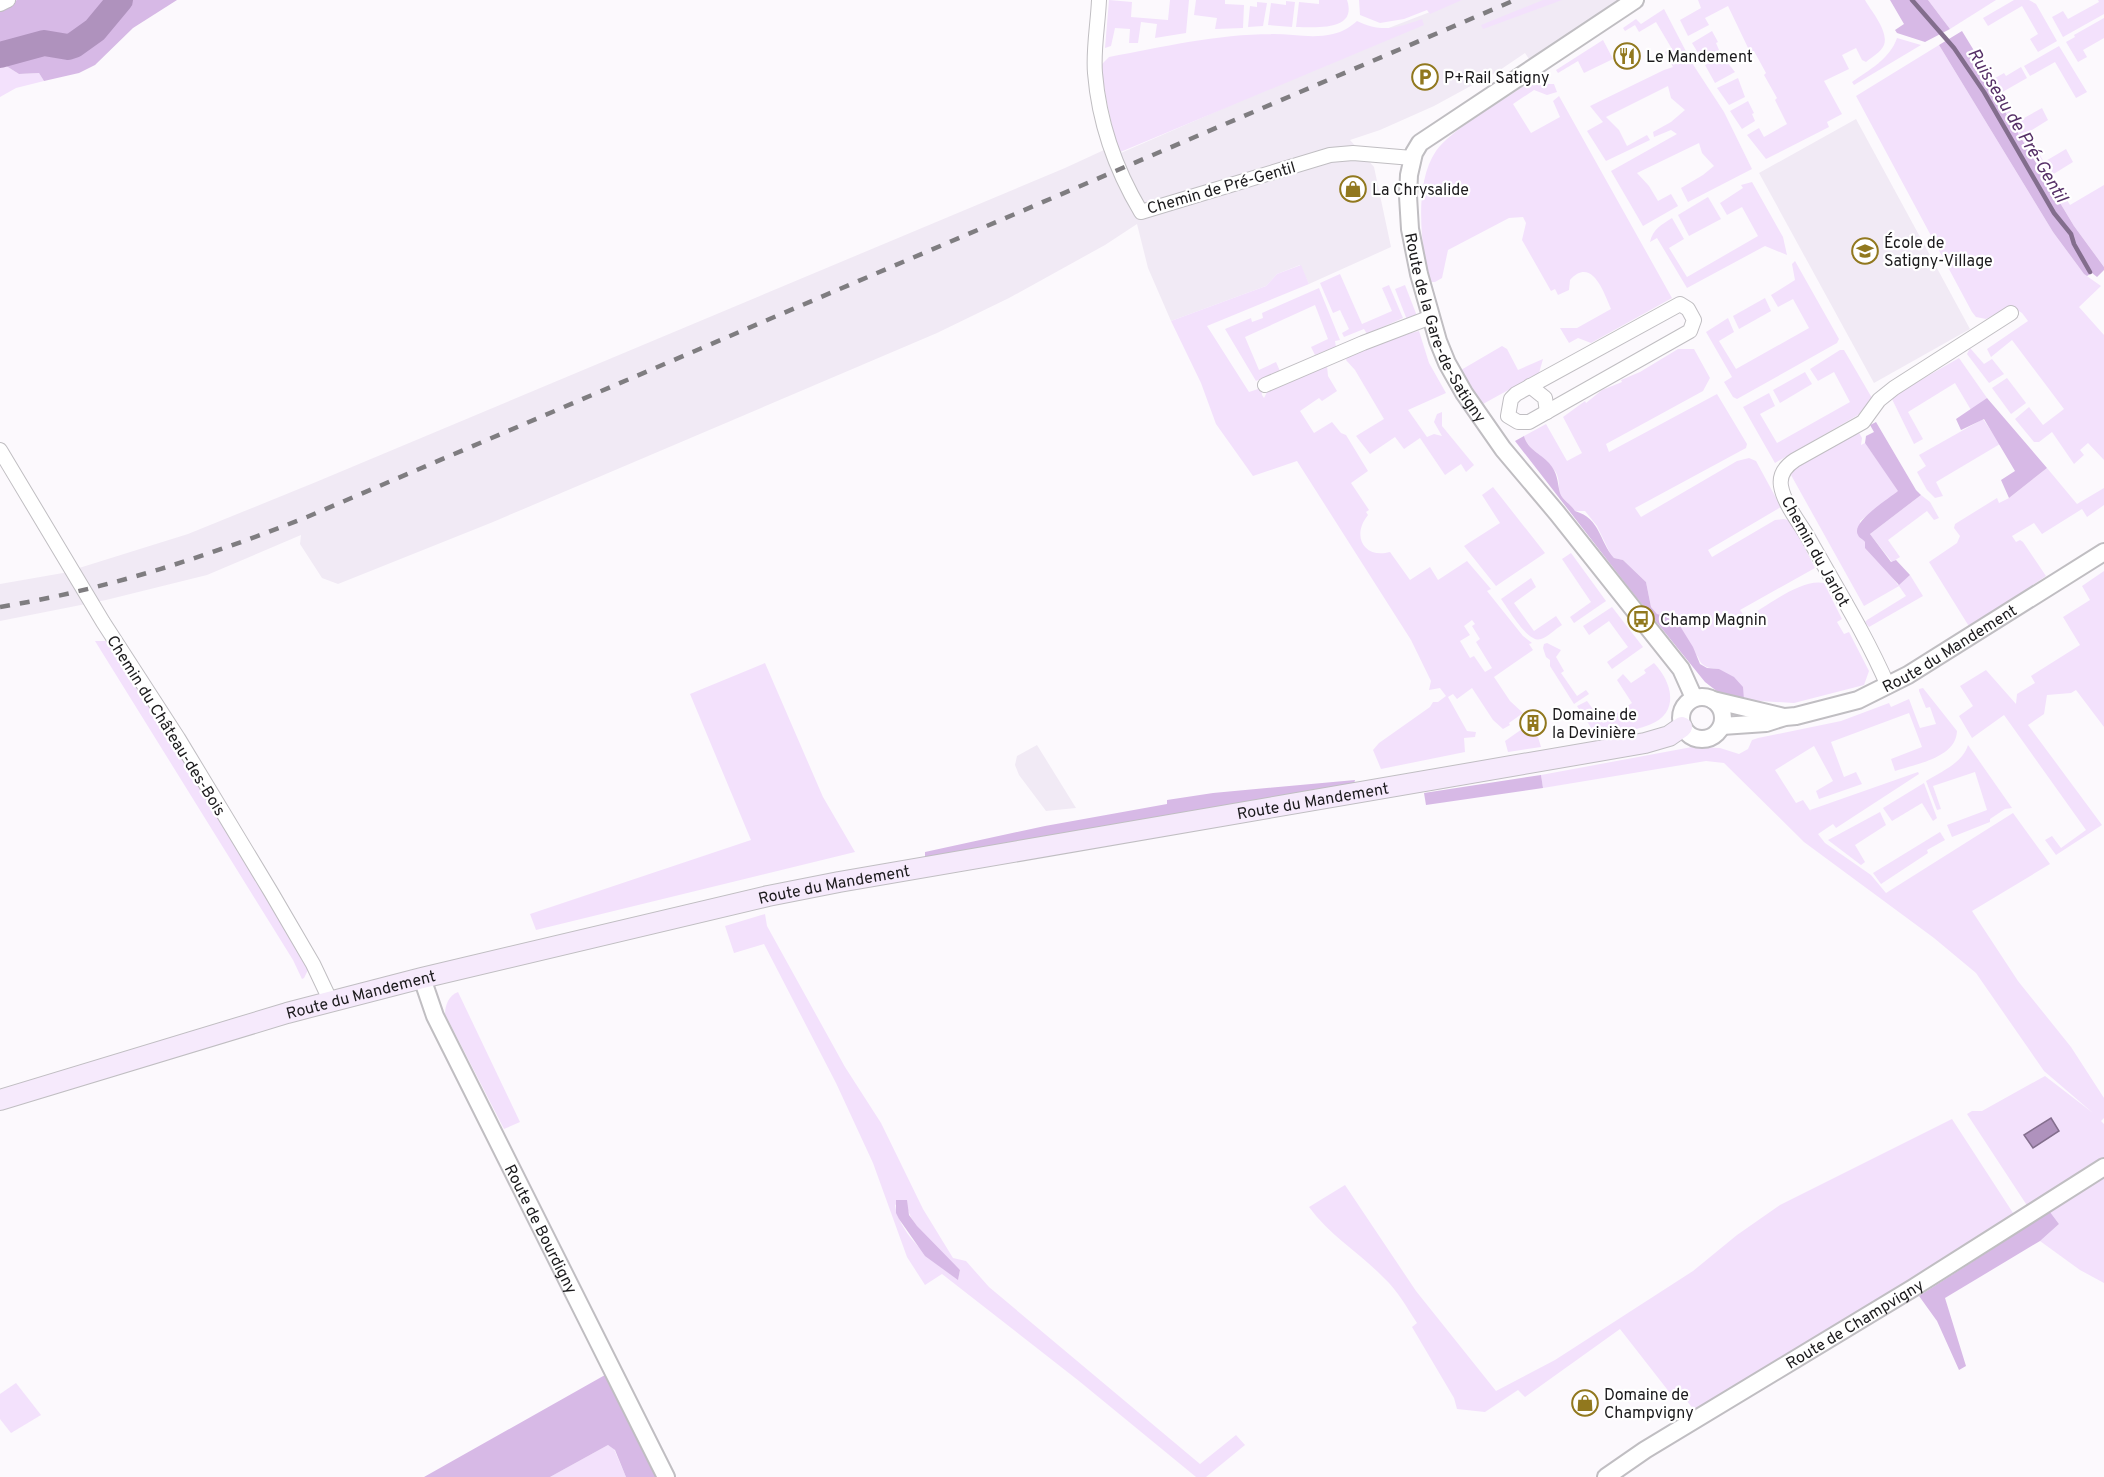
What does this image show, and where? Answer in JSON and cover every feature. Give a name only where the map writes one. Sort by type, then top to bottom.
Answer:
[{"type":"main road","name":"Route du Mandement","points":[[0,1100],[287,1013],[422,978],[768,896],[1645,743],[1669,736],[1682,727]]},
{"type":"street","points":[[0,4],[8,0]]},
{"type":"street","name":"Chemin de Pré-Gentil","points":[[1099,0],[1095,73],[1103,119],[1113,156],[1141,212],[1330,156],[1353,153],[1412,158]]},
{"type":"street","points":[[1412,158],[1424,140],[1635,0]]},
{"type":"street","name":"Route de la Gare-de-Satigny","points":[[1412,158],[1408,186],[1413,251],[1438,341],[1450,369],[1488,429],[1681,669],[1694,698]]},
{"type":"street","points":[[1488,429],[1508,416],[1511,399],[1530,386],[1676,305],[1684,306],[1692,314],[1694,320],[1690,331],[1529,422],[1523,423],[1508,416]]},
{"type":"street","name":"Chemin du Jarlot","points":[[1888,686],[1842,597],[1790,507],[1781,487],[1781,474],[1795,460],[1863,422],[1880,400],[1894,388],[2011,313]]},
{"type":"street","points":[[1265,385],[1355,346],[1431,317]]},
{"type":"street","points":[[1530,386],[1545,398],[1547,412]]},
{"type":"street","name":"Chemin du Château-des-Bois","points":[[0,450],[109,632],[178,738],[271,892],[313,964],[331,1002]]},
{"type":"street","name":"Route du Mandement","points":[[1722,726],[1766,723],[1858,700],[1908,675],[2104,552]]},
{"type":"street","points":[[1694,698],[1712,699],[1720,708],[1722,726],[1714,736],[1703,740],[1690,737],[1680,722],[1682,710],[1694,698]]},
{"type":"street","name":"Route du Mandement","points":[[1712,699],[1785,717]]},
{"type":"street","name":"Route de Bourdigny","points":[[422,978],[435,1016],[666,1477]]},
{"type":"street","name":"Route de Champvigny","points":[[1605,1477],[1645,1450],[1913,1288],[2104,1167]]},
{"type":"shaded area","points":[[17,0],[177,0],[133,28],[95,65],[79,73],[44,81],[39,73],[19,74],[0,62],[0,9]]},
{"type":"shaded area","points":[[1109,0],[1132,2],[1131,17],[1168,20],[1170,0],[1189,0],[1186,33],[1155,38],[1157,24],[1141,22],[1138,43],[1129,43],[1130,29],[1115,28],[1111,46],[1105,48]]},
{"type":"shaded area","points":[[1196,0],[1225,0],[1225,4],[1244,5],[1243,28],[1215,29],[1217,18],[1194,15]]},
{"type":"shaded area","points":[[1319,0],[1347,0],[1349,10],[1346,18],[1332,26],[1296,27],[1299,2],[1319,4]]},
{"type":"shaded area","points":[[1359,0],[1462,0],[1430,14],[1427,10],[1404,19],[1380,23],[1360,15]]},
{"type":"shaded area","points":[[1461,0],[1619,0],[1529,59],[1525,53],[1500,70],[1434,106],[1380,130],[1350,140],[1374,167],[1391,247],[1309,284],[1300,265],[1277,274],[1266,286],[1171,321],[1148,268],[1137,224],[1105,245],[1009,298],[937,333],[493,522],[338,584],[322,578],[300,544],[301,535],[207,575],[106,600],[0,621],[0,584],[63,573],[188,534],[1104,150],[1107,159],[1353,52],[1355,41]]},
{"type":"shaded area","points":[[1543,0],[1562,0],[1483,29],[1481,25]]},
{"type":"shaded area","points":[[1698,0],[1865,0],[1882,28],[1884,45],[1866,62],[1862,60],[1856,48],[1842,55],[1849,69],[1824,81],[1842,114],[1827,122],[1829,127],[1766,159],[1747,135],[1759,128],[1764,137],[1787,124],[1775,100],[1777,98],[1754,51],[1750,52],[1728,6],[1705,18],[1709,25],[1688,36],[1680,20],[1701,8]]},
{"type":"shaded area","points":[[1890,0],[1928,0],[1950,29],[1925,42],[1897,33],[1895,30],[1904,24]]},
{"type":"shaded area","points":[[1928,0],[1996,0],[1950,29]]},
{"type":"shaded area","points":[[2014,0],[2029,0],[2036,4],[2057,41],[2038,52],[2030,39],[2038,34],[2022,6],[1988,26],[1983,18]]},
{"type":"shaded area","points":[[2098,0],[2104,0],[2104,14],[2063,37],[2052,17],[2063,11],[2068,19],[2099,2]]},
{"type":"shaded area","points":[[1286,1],[1295,2],[1292,27],[1268,25],[1271,3],[1286,5]]},
{"type":"shaded area","points":[[1257,2],[1267,3],[1263,26],[1248,27],[1250,6],[1257,7]]},
{"type":"shaded area","points":[[1664,9],[1692,63],[1724,112],[1752,169],[1688,202],[1681,188],[1714,166],[1702,153],[1699,143],[1637,173],[1649,186],[1658,201],[1671,194],[1678,206],[1643,226],[1611,171],[1677,134],[1671,130],[1654,137],[1653,132],[1671,122],[1685,110],[1671,98],[1668,86],[1606,117],[1619,130],[1627,146],[1647,135],[1650,140],[1606,161],[1587,131],[1603,122],[1590,106],[1673,67],[1665,52],[1672,49],[1656,22],[1639,32],[1635,25],[1625,31],[1623,28],[1636,19],[1641,24]]},
{"type":"shaded area","points":[[2104,18],[2104,38],[2083,50],[2087,57],[2078,62],[2066,42]]},
{"type":"shaded area","points":[[1422,19],[1424,25],[1118,153],[1101,65],[1109,57],[1211,39],[1273,34],[1325,35],[1343,31],[1357,21],[1374,27],[1390,28]]},
{"type":"shaded area","points":[[1712,31],[1718,42],[1716,43],[1719,50],[1703,61],[1692,43]]},
{"type":"shaded area","points":[[1962,31],[1992,80],[1988,83],[2074,226],[2104,267],[2097,277],[2092,273],[2087,276],[2084,274],[2053,232],[1939,45]]},
{"type":"shaded area","points":[[1897,38],[1921,45],[1854,85],[1852,82],[1884,58]]},
{"type":"shaded area","points":[[1603,40],[1613,59],[1584,73],[1578,61],[1558,73],[1556,70]]},
{"type":"shaded area","points":[[1939,45],[2053,232],[2084,274],[2101,286],[2079,307],[2104,335],[2104,460],[2088,443],[2080,450],[2084,455],[2074,464],[2052,432],[2039,442],[2034,442],[2015,419],[2029,407],[2043,425],[2064,409],[2012,340],[1991,357],[1987,349],[2028,321],[2022,313],[2011,306],[1986,319],[1976,317],[1972,312],[1856,96]]},
{"type":"shaded area","points":[[2059,46],[2087,92],[2076,98],[2055,62],[2030,76],[2024,66]]},
{"type":"shaded area","points":[[1723,57],[1735,72],[1715,83],[1705,65]]},
{"type":"shaded area","points":[[0,62],[19,74],[39,73],[44,81],[16,88],[0,97]]},
{"type":"shaded area","points":[[2021,67],[2027,78],[1999,94],[2017,122],[2042,108],[2048,120],[2027,133],[2044,162],[2066,149],[2073,162],[2052,175],[2070,205],[2104,185],[2104,267],[2074,226],[1988,82],[2004,73],[2006,76]]},
{"type":"shaded area","points":[[1738,78],[1745,97],[1729,105],[1717,88]]},
{"type":"shaded area","points":[[1532,84],[1554,84],[1557,92],[1547,95],[1534,90],[1513,104],[1531,133],[1560,117],[1553,101],[1559,96],[1672,298],[1591,343],[1578,338],[1569,343],[1560,328],[1577,328],[1611,309],[1601,286],[1591,274],[1585,272],[1570,280],[1569,290],[1558,295],[1555,289],[1551,291],[1522,240],[1526,223],[1523,217],[1509,218],[1448,250],[1442,278],[1435,282],[1428,282],[1423,250],[1422,197],[1424,180],[1436,151],[1452,134],[1522,87]]},
{"type":"shaded area","points":[[1748,101],[1755,121],[1742,129],[1730,111]]},
{"type":"shaded area","name":"École de Satigny-Village","points":[[1856,119],[1970,329],[1874,383],[1759,173]]},
{"type":"shaded area","points":[[1752,182],[1783,237],[1787,255],[1765,246],[1687,288],[1657,238],[1650,242],[1653,234],[1672,218],[1684,239],[1669,248],[1687,277],[1758,236],[1742,207],[1727,215],[1720,203],[1743,188],[1741,185]]},
{"type":"shaded area","points":[[1708,197],[1721,219],[1689,236],[1678,215]]},
{"type":"shaded area","points":[[1795,261],[1839,339],[1837,343],[1737,399],[1733,397],[1724,382],[1732,377],[1706,332],[1728,318],[1734,332],[1719,341],[1736,369],[1809,328],[1793,299],[1778,307],[1771,295],[1795,280],[1792,264]]},
{"type":"shaded area","points":[[1301,265],[1309,284],[1207,326],[1249,392],[1261,388],[1264,398],[1270,386],[1324,363],[1327,366],[1328,376],[1337,391],[1322,401],[1319,398],[1300,411],[1314,433],[1332,422],[1341,433],[1346,435],[1368,471],[1351,483],[1369,510],[1366,512],[1368,515],[1361,531],[1363,544],[1373,552],[1390,552],[1410,580],[1430,567],[1438,580],[1467,561],[1491,589],[1487,591],[1523,636],[1532,643],[1529,644],[1533,650],[1494,677],[1510,701],[1523,713],[1509,723],[1510,725],[1503,729],[1493,720],[1472,688],[1457,699],[1453,694],[1448,697],[1467,731],[1476,732],[1475,737],[1464,738],[1465,752],[1381,769],[1373,750],[1379,743],[1430,707],[1433,702],[1438,702],[1446,696],[1440,688],[1429,690],[1431,681],[1411,640],[1297,461],[1253,476],[1216,424],[1201,383],[1171,321],[1266,286],[1277,274]],"holes":[[[1472,620],[1475,624],[1472,626],[1480,639],[1476,642],[1492,668],[1485,672],[1474,656],[1470,658],[1460,641],[1470,635],[1464,626]]]},
{"type":"shaded area","points":[[1340,274],[1362,324],[1392,311],[1382,288],[1389,285],[1403,318],[1367,334],[1364,329],[1344,337],[1342,333],[1349,329],[1340,310],[1333,313],[1320,283]]},
{"type":"shaded area","points":[[1405,285],[1417,316],[1407,320],[1395,289]]},
{"type":"shaded area","points":[[1319,288],[1340,340],[1335,341],[1336,347],[1315,355],[1311,347],[1328,339],[1315,305],[1245,337],[1259,370],[1276,362],[1280,371],[1256,381],[1225,329],[1251,318],[1252,322],[1263,318],[1262,313]]},
{"type":"shaded area","points":[[1765,298],[1771,311],[1739,329],[1733,316]]},
{"type":"shaded area","points":[[1419,331],[1429,363],[1446,393],[1408,410],[1427,437],[1434,434],[1442,436],[1434,422],[1437,414],[1442,412],[1442,426],[1474,465],[1466,472],[1461,464],[1445,475],[1420,438],[1404,449],[1395,437],[1370,454],[1356,436],[1384,419],[1355,370],[1346,360],[1348,354],[1384,340]]},
{"type":"shaded area","points":[[1502,346],[1507,349],[1518,370],[1543,359],[1539,373],[1483,404],[1461,370]]},
{"type":"shaded area","points":[[1970,348],[1984,364],[1992,359],[2004,374],[1989,383],[1967,354]]},
{"type":"shaded area","points":[[1678,349],[1694,349],[1710,378],[1703,391],[1606,444],[1609,452],[1717,394],[1747,444],[1746,448],[1635,508],[1641,517],[1737,461],[1749,458],[1756,461],[1781,507],[1708,550],[1712,557],[1775,520],[1791,521],[1815,568],[1740,610],[1746,618],[1794,589],[1824,583],[1842,619],[1837,622],[1844,634],[1849,632],[1869,671],[1864,685],[1794,703],[1744,700],[1719,669],[1704,665],[1665,616],[1657,614],[1651,607],[1646,582],[1623,560],[1614,558],[1597,526],[1585,511],[1575,511],[1563,498],[1557,474],[1526,442],[1524,436],[1546,424],[1567,461],[1582,453],[1563,417],[1602,390],[1622,382],[1621,380],[1640,372]]},
{"type":"shaded area","points":[[1840,350],[1844,350],[1872,398],[1858,415],[1775,463],[1743,407],[1769,393],[1775,406],[1760,414],[1777,443],[1850,402],[1834,372],[1818,381],[1810,369]]},
{"type":"shaded area","points":[[1959,358],[1987,398],[1971,410],[1955,383],[1908,412],[1923,439],[1914,444],[1891,397]]},
{"type":"shaded area","points":[[1805,372],[1812,384],[1780,403],[1773,390]]},
{"type":"shaded area","points":[[2007,378],[2026,403],[2011,414],[1992,388]]},
{"type":"shaded area","points":[[1987,398],[2047,468],[2009,498],[2001,480],[2015,471],[1984,419],[1961,430],[1956,419]]},
{"type":"shaded area","points":[[1983,419],[2000,444],[1936,482],[1943,496],[1935,498],[1927,490],[1917,472],[1926,466],[1919,455]]},
{"type":"shaded area","points":[[1876,422],[1921,495],[1870,534],[1891,562],[1896,560],[1910,575],[1899,585],[1865,548],[1865,542],[1857,530],[1865,517],[1898,491],[1865,443],[1866,436],[1874,432],[1870,425]]},
{"type":"shaded area","points":[[1858,431],[1862,438],[1861,445],[1865,443],[1899,491],[1860,521],[1862,538],[1898,585],[1910,575],[1923,596],[1869,627],[1865,622],[1867,620],[1906,596],[1899,586],[1864,606],[1791,475],[1797,466]]},
{"type":"shaded area","points":[[1524,436],[1531,448],[1552,467],[1563,498],[1575,511],[1590,519],[1614,558],[1623,560],[1646,582],[1651,607],[1657,614],[1665,616],[1680,626],[1700,664],[1707,668],[1719,669],[1734,677],[1743,687],[1744,700],[1718,692],[1705,682],[1515,441]]},
{"type":"shaded area","points":[[2047,468],[2077,504],[2104,488],[2104,505],[2087,517],[2082,509],[2042,534],[2034,523],[2012,536],[2016,542],[2020,540],[2023,542],[2046,576],[1970,628],[1929,562],[1957,543],[1960,536],[1954,528],[1955,524],[1997,498],[1999,503],[2009,498]]},
{"type":"shaded area","points":[[1493,487],[1545,553],[1496,586],[1464,546],[1500,523],[1482,495]]},
{"type":"shaded area","points":[[1921,495],[1930,502],[1939,518],[1934,520],[1927,511],[1888,540],[1900,557],[1892,562],[1870,534]]},
{"type":"shaded area","points":[[1571,553],[1606,601],[1574,623],[1570,617],[1591,602],[1562,559]]},
{"type":"shaded area","points":[[2104,571],[2104,727],[2076,690],[2071,693],[2047,695],[2044,714],[2028,725],[2102,825],[2056,855],[2045,840],[2052,836],[2061,848],[2086,830],[2004,715],[1972,738],[1959,716],[1973,706],[1960,686],[1986,670],[2016,704],[2017,694],[2035,683],[2031,676],[2080,645],[2063,617],[2090,600],[2082,586]]},
{"type":"shaded area","points":[[1531,578],[1536,587],[1514,603],[1534,631],[1556,616],[1562,625],[1541,639],[1536,639],[1524,631],[1501,599]]},
{"type":"shaded area","points":[[1612,607],[1643,647],[1612,669],[1607,662],[1628,647],[1609,621],[1589,635],[1583,626]]},
{"type":"shaded area","points":[[95,641],[107,641],[214,810],[309,968],[304,978],[302,979],[293,960]]},
{"type":"shaded area","points":[[1547,643],[1561,650],[1556,657],[1564,671],[1561,673],[1577,696],[1586,690],[1589,694],[1574,704],[1550,666],[1550,660],[1546,657],[1543,648]]},
{"type":"shaded area","points":[[765,663],[823,797],[855,852],[536,930],[530,914],[751,840],[690,694]]},
{"type":"shaded area","points":[[1654,663],[1669,688],[1670,697],[1666,713],[1649,725],[1621,732],[1593,735],[1577,706],[1587,701],[1603,723],[1632,703],[1617,680],[1623,674],[1631,683],[1646,673],[1644,670]]},
{"type":"shaded area","points":[[1923,688],[1957,731],[1950,748],[1942,754],[1895,771],[1891,759],[1922,747],[1909,713],[1831,742],[1844,777],[1856,772],[1862,784],[1819,799],[1816,791],[1833,781],[1814,746],[1775,770],[1796,803],[1803,800],[1811,812],[1810,810],[1918,772],[1919,774],[1836,828],[1833,824],[1818,834],[1825,843],[1871,875],[1886,893],[2013,813],[2050,864],[1972,911],[2018,981],[2071,1047],[2104,1098],[2104,1118],[2101,1121],[2104,1124],[2104,1159],[2028,1207],[1967,1114],[1972,1111],[1982,1111],[2045,1076],[2093,1113],[2044,1071],[1976,973],[1934,938],[1804,842],[1724,763],[1706,761],[1543,788],[1541,775],[1692,747],[1720,748],[1739,754],[1748,749],[1752,740],[1758,738],[1841,721],[1889,703],[1891,707],[1909,699],[1920,728],[1936,724],[1930,707],[1926,708],[1919,691]]},
{"type":"shaded area","points":[[1529,724],[1538,737],[1541,747],[1508,752],[1505,741]]},
{"type":"shaded area","points":[[1037,745],[1076,808],[1046,811],[1019,775],[1015,765],[1017,756]]},
{"type":"shaded area","points":[[1968,745],[2012,808],[2005,809],[1990,819],[1990,822],[1952,837],[1947,825],[1987,810],[1975,772],[1933,786],[1941,809],[1937,810],[1926,781],[1957,761]]},
{"type":"shaded area","points":[[1541,775],[1543,788],[1426,805],[1424,793]]},
{"type":"shaded area","points":[[1355,780],[1354,784],[925,857],[925,852],[1045,826],[1167,804],[1167,800],[1213,793]]},
{"type":"shaded area","points":[[1924,783],[1937,818],[1933,821],[1922,803],[1892,821],[1883,808]]},
{"type":"shaded area","points":[[1880,812],[1886,825],[1855,845],[1865,862],[1861,865],[1828,840]]},
{"type":"shaded area","points":[[1940,832],[1945,840],[1927,850],[1928,853],[1881,884],[1873,873]]},
{"type":"shaded area","points":[[765,914],[767,926],[845,1067],[881,1123],[923,1209],[953,1258],[966,1261],[989,1287],[1200,1464],[1236,1435],[1245,1445],[1206,1477],[1196,1477],[1079,1381],[942,1274],[925,1285],[907,1257],[873,1163],[836,1083],[764,944],[734,953],[725,926]],"holes":[[[906,1200],[908,1210],[919,1229],[960,1270],[958,1279],[929,1257],[910,1237],[903,1227],[895,1205]]]},
{"type":"shaded area","points":[[458,992],[520,1122],[504,1129],[445,1014],[448,1001]]},
{"type":"shaded area","points":[[2051,1118],[2059,1131],[2033,1148],[2024,1135]]},
{"type":"shaded area","points":[[1952,1119],[2015,1216],[1695,1411],[1686,1400],[1677,1402],[1620,1329],[1525,1397],[1518,1390],[1485,1412],[1457,1409],[1454,1398],[1412,1327],[1417,1323],[1398,1294],[1375,1269],[1326,1227],[1309,1207],[1345,1185],[1416,1291],[1496,1391],[1555,1360],[1693,1271],[1737,1235],[1780,1205]]},
{"type":"shaded area","points":[[2104,1177],[2104,1283],[2080,1270],[2040,1241],[2059,1224],[2050,1212]]},
{"type":"shaded area","points":[[896,1200],[907,1200],[909,1215],[917,1226],[960,1270],[958,1280],[925,1256],[899,1219],[896,1213]]},
{"type":"shaded area","points":[[2050,1212],[2059,1224],[2040,1241],[1945,1298],[1966,1366],[1959,1370],[1937,1321],[1919,1296]]},
{"type":"shaded area","points":[[605,1375],[656,1477],[626,1477],[615,1450],[608,1445],[550,1477],[424,1477]]},
{"type":"shaded area","points":[[16,1383],[41,1415],[11,1433],[0,1419],[0,1394]]},
{"type":"shaded area","points":[[608,1445],[614,1449],[626,1477],[550,1477]]},
{"type":"waterway","points":[[0,55],[44,43],[68,47],[74,45],[95,30],[120,0]]},
{"type":"waterway","name":"Ruisseau de Pré-Gentil","points":[[1912,0],[1954,48],[1984,92],[2054,213],[2071,234],[2090,272]]},
{"type":"railway","points":[[0,607],[79,591],[156,570],[307,517],[1515,0]]},
{"type":"place","name":"Le Mandement","points":[[1627,56]]},
{"type":"place","name":"P+Rail Satigny","points":[[1425,77]]},
{"type":"place","name":"La Chrysalide","points":[[1353,189]]},
{"type":"place","name":"École de Satigny-Village","points":[[1865,251]]},
{"type":"place","name":"Champ Magnin","points":[[1641,619]]},
{"type":"place","name":"Domaine de la Devinière","points":[[1533,723]]},
{"type":"place","name":"Domaine de Champvigny","points":[[1585,1403]]}]
